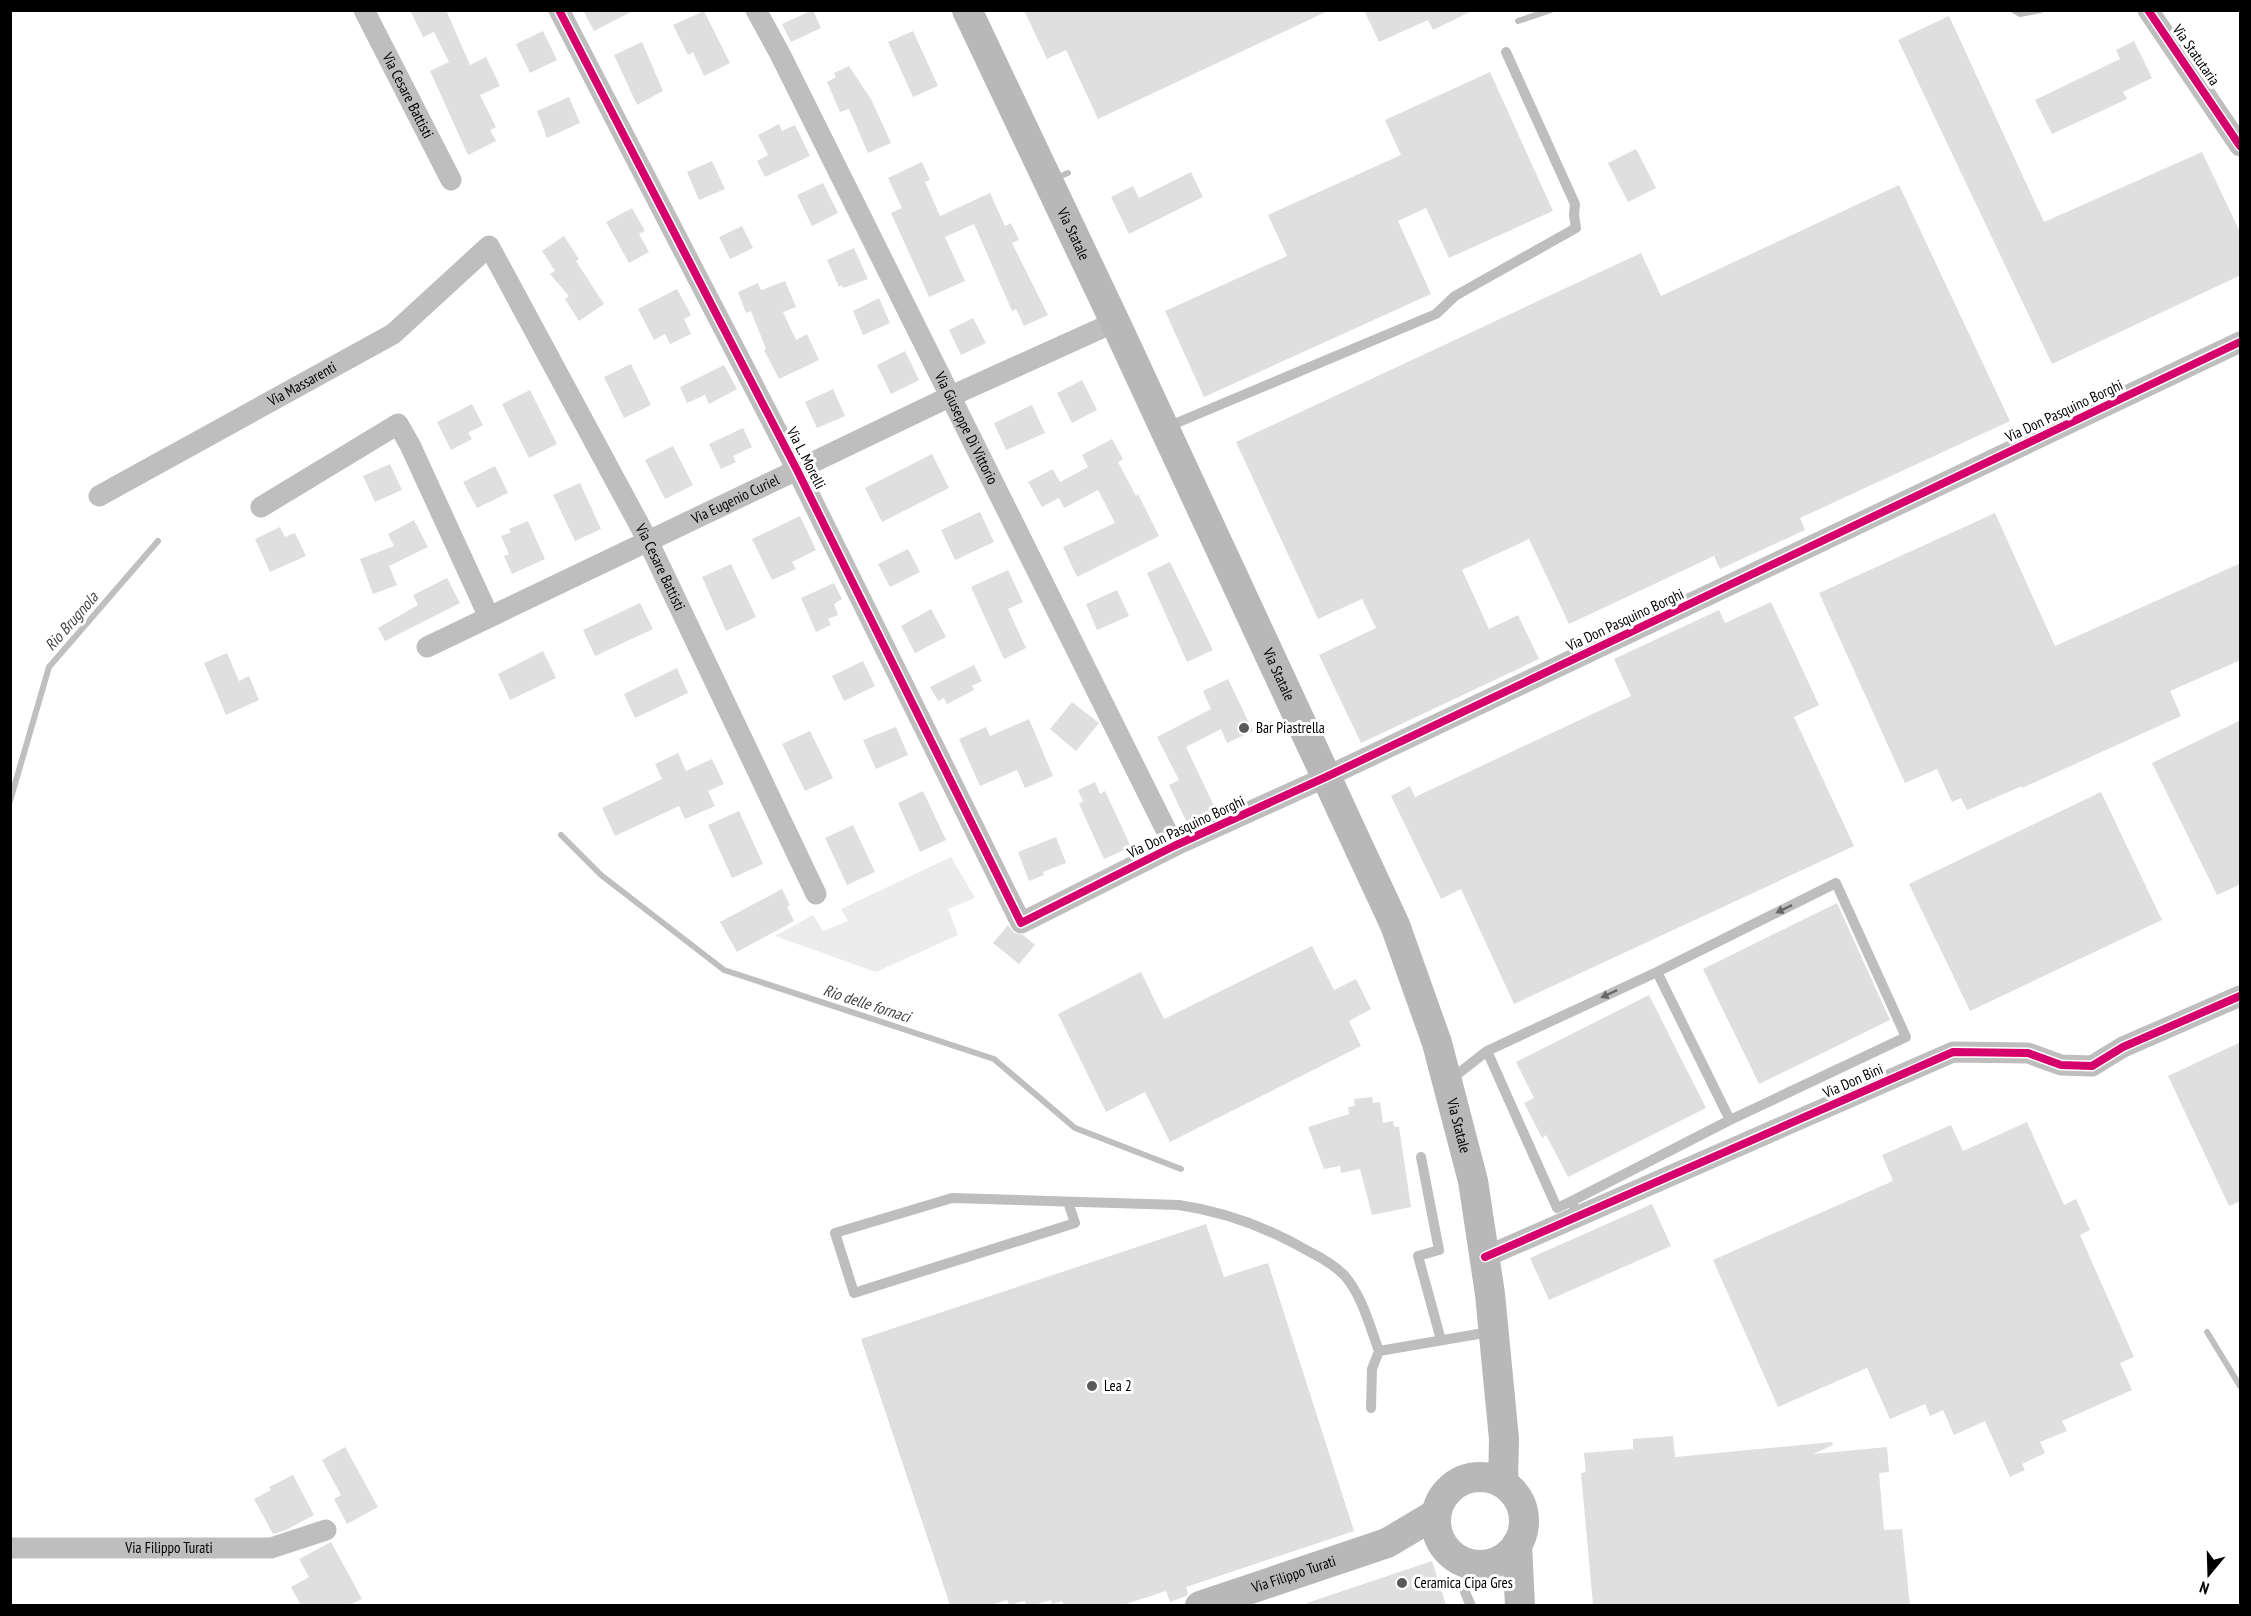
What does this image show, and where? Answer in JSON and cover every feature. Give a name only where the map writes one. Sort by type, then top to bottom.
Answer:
[{"type":"main road","name":"Via Statale","points":[[967,10],[1395,925],[1437,1043],[1473,1181],[1494,1331],[1504,1439],[1503,1483]]},
{"type":"main road","name":"Via Statale","points":[[1436,1514],[1439,1502],[1446,1492],[1466,1478],[1485,1453],[1501,1405]]},
{"type":"main road","points":[[1436,1514],[1435,1525],[1443,1545],[1461,1561],[1485,1565],[1509,1554],[1518,1544],[1523,1532],[1523,1511],[1514,1492],[1492,1478],[1479,1476],[1466,1478]]},
{"type":"main road","name":"Via Filippo Turati","points":[[1200,1605],[1387,1543],[1436,1514]]},
{"type":"main road","name":"Via Filippo Turati","points":[[1387,1543],[1443,1545]]},
{"type":"main road","points":[[1518,1544],[1519,1599]]},
{"type":"main road","points":[[1485,1565],[1519,1599]]},
{"type":"street","name":"Via Cesare Battisti","points":[[364,10],[451,180]]},
{"type":"street","name":"Via L. Morelli","points":[[559,10],[797,470],[1021,923]]},
{"type":"street","name":"Via Giuseppe Di Vittorio","points":[[756,10],[1174,846]]},
{"type":"street","name":"Via Statutaria","points":[[2148,10],[2241,146]]},
{"type":"street","name":"Via Cesare Battisti","points":[[489,246],[648,541],[816,894]]},
{"type":"street","name":"Via Massarenti","points":[[99,496],[393,334],[489,246]]},
{"type":"street","name":"Via Eugenio Curiel","points":[[426,647],[949,397],[1114,322]]},
{"type":"street","name":"Via Don Pasquino Borghi","points":[[1021,923],[1174,846],[1326,777],[2241,342]]},
{"type":"street","points":[[261,507],[398,424],[410,445],[489,617]]},
{"type":"street","name":"Via Don Bini","points":[[1485,1257],[1574,1209],[1953,1052],[2028,1053],[2061,1065],[2092,1065],[2123,1047],[2241,996]]},
{"type":"street","name":"Via Filippo Turati","points":[[10,1548],[271,1548],[326,1530]]},
{"type":"lane","points":[[1164,428],[1436,314],[1455,296],[1576,228],[1575,204],[1506,52]]},
{"type":"lane","points":[[1447,1082],[1487,1051],[1657,972],[1836,883],[1906,1037],[1730,1120],[1574,1209],[1557,1208],[1487,1051]]},
{"type":"lane","points":[[1657,972],[1730,1120]]},
{"type":"lane","points":[[1421,1157],[1439,1250],[1418,1256],[1441,1340]]},
{"type":"lane","points":[[1068,1202],[1075,1223],[854,1293],[835,1233],[952,1198],[1179,1205],[1204,1209],[1254,1224],[1323,1259],[1344,1275],[1356,1291],[1379,1351],[1372,1369],[1371,1408]]},
{"type":"lane","points":[[1379,1351],[1494,1331]]},
{"type":"lane","points":[[1465,1592],[1471,1605]]},
{"type":"shaded area","points":[[951,857],[975,898],[948,909],[958,935],[876,972],[775,936],[813,915],[823,931],[848,921],[841,909]]},
{"type":"building","points":[[410,10],[446,10],[470,65],[486,57],[500,86],[480,95],[496,127],[490,130],[496,141],[468,155],[430,71],[449,62],[434,32],[423,37]]},
{"type":"building","points":[[583,10],[635,10],[594,31]]},
{"type":"building","points":[[813,10],[821,28],[791,42],[782,24]]},
{"type":"building","points":[[1024,10],[1330,10],[1098,119],[1066,50],[1047,59]]},
{"type":"building","points":[[1364,10],[1474,10],[1433,30],[1428,20],[1379,42]]},
{"type":"building","points":[[704,11],[730,63],[704,76],[693,52],[688,55],[673,25]]},
{"type":"building","points":[[1949,16],[2044,222],[2202,152],[2241,234],[2241,275],[2052,364],[1898,40]]},
{"type":"building","points":[[543,31],[557,60],[530,73],[516,44]]},
{"type":"building","points":[[913,31],[938,86],[913,97],[888,42]]},
{"type":"building","points":[[2134,41],[2152,78],[2123,92],[2127,99],[2052,134],[2035,100],[2120,59],[2116,50]]},
{"type":"building","points":[[642,42],[663,91],[637,105],[614,55]]},
{"type":"building","points":[[849,66],[871,99],[891,143],[868,153],[849,109],[840,112],[827,82],[836,77],[834,73]]},
{"type":"building","points":[[1490,72],[1553,211],[1449,258],[1426,208],[1398,221],[1431,294],[1204,397],[1165,311],[1287,256],[1268,215],[1401,155],[1385,120]]},
{"type":"building","points":[[569,97],[580,123],[547,138],[537,111]]},
{"type":"building","points":[[779,124],[782,131],[795,125],[810,156],[765,177],[757,161],[768,155],[758,135]]},
{"type":"building","points":[[1636,149],[1656,188],[1628,202],[1608,163]]},
{"type":"building","points":[[712,161],[725,189],[699,200],[687,172]]},
{"type":"building","points":[[922,162],[930,180],[925,182],[940,216],[990,193],[1005,226],[1011,223],[1019,240],[1012,243],[1048,315],[1024,326],[1016,309],[1012,311],[974,224],[945,237],[965,281],[929,297],[891,213],[902,208],[888,178]]},
{"type":"building","points":[[1191,172],[1203,197],[1129,234],[1111,197],[1133,186],[1139,198]]},
{"type":"building","points":[[823,183],[838,213],[812,226],[797,195]]},
{"type":"building","points":[[1899,185],[2010,421],[1800,518],[1805,530],[1720,569],[1714,556],[1569,624],[1529,539],[1462,570],[1489,629],[1518,615],[1539,659],[1361,743],[1319,655],[1376,628],[1362,599],[1318,619],[1236,442],[1641,253],[1661,296]]},
{"type":"building","points":[[632,208],[645,231],[639,234],[649,252],[629,263],[606,222]]},
{"type":"building","points":[[742,226],[753,248],[730,259],[719,237]]},
{"type":"building","points":[[564,236],[579,259],[576,261],[604,304],[579,321],[565,299],[569,296],[550,274],[555,271],[542,251]]},
{"type":"building","points":[[854,248],[868,279],[843,288],[842,285],[839,287],[827,260]]},
{"type":"building","points":[[785,281],[796,307],[783,312],[796,340],[807,334],[819,360],[779,379],[764,350],[766,349],[751,311],[746,313],[738,292],[758,283],[761,290]]},
{"type":"building","points":[[677,289],[691,315],[684,319],[691,334],[670,344],[665,334],[654,340],[638,309]]},
{"type":"building","points":[[879,298],[890,323],[863,335],[853,311]]},
{"type":"building","points":[[973,318],[986,343],[961,355],[949,330]]},
{"type":"building","points":[[905,351],[919,380],[891,394],[877,365]]},
{"type":"building","points":[[631,364],[651,405],[624,418],[604,377]]},
{"type":"building","points":[[724,365],[737,389],[709,404],[705,395],[687,403],[680,387]]},
{"type":"building","points":[[1082,380],[1097,410],[1072,423],[1057,393]]},
{"type":"building","points":[[833,389],[845,416],[817,428],[805,402]]},
{"type":"building","points":[[530,390],[557,444],[529,458],[502,404]]},
{"type":"building","points":[[472,404],[483,425],[468,433],[472,439],[451,450],[437,422]]},
{"type":"building","points":[[1032,405],[1045,433],[1006,450],[994,423]]},
{"type":"building","points":[[743,428],[752,447],[733,456],[736,462],[721,469],[709,444]]},
{"type":"building","points":[[1112,439],[1123,459],[1118,462],[1136,496],[1138,494],[1159,536],[1077,577],[1063,547],[1115,523],[1098,490],[1064,508],[1059,498],[1042,507],[1028,482],[1053,469],[1060,482],[1088,467],[1082,455]]},
{"type":"building","points":[[673,446],[693,485],[665,499],[645,460]]},
{"type":"building","points":[[932,454],[949,488],[882,522],[865,488]]},
{"type":"building","points":[[390,464],[402,490],[375,502],[363,476]]},
{"type":"building","points":[[495,466],[508,493],[477,508],[463,482]]},
{"type":"building","points":[[580,483],[601,529],[575,541],[553,495]]},
{"type":"building","points":[[980,512],[994,542],[955,560],[941,530]]},
{"type":"building","points":[[1995,513],[2055,646],[2241,563],[2241,660],[2170,691],[2181,716],[2022,788],[2022,786],[1967,810],[1961,798],[1952,802],[1937,769],[1905,783],[1819,593]]},
{"type":"building","points":[[800,516],[816,550],[792,562],[796,569],[772,580],[752,539]]},
{"type":"building","points":[[414,520],[428,547],[389,566],[397,585],[373,594],[360,559],[394,546],[388,534]]},
{"type":"building","points":[[528,521],[545,559],[512,574],[504,556],[509,554],[501,536],[511,532],[509,529]]},
{"type":"building","points":[[280,527],[285,537],[295,533],[306,556],[270,572],[255,539]]},
{"type":"building","points":[[908,549],[920,572],[890,587],[878,564]]},
{"type":"building","points":[[1170,562],[1213,650],[1187,662],[1147,573]]},
{"type":"building","points":[[731,564],[756,617],[726,631],[702,577]]},
{"type":"building","points":[[1008,570],[1023,602],[1008,609],[1026,648],[1004,659],[971,587]]},
{"type":"building","points":[[447,578],[460,603],[385,641],[378,628],[418,605],[413,595]]},
{"type":"building","points":[[834,583],[842,599],[834,604],[838,615],[828,619],[831,625],[816,632],[801,598]]},
{"type":"building","points":[[1117,590],[1129,616],[1097,630],[1086,604]]},
{"type":"building","points":[[1771,602],[1819,705],[1794,717],[1854,846],[1514,1004],[1461,889],[1441,899],[1391,796],[1410,786],[1415,797],[1631,696],[1614,659],[1719,610],[1725,623]]},
{"type":"building","points":[[640,603],[653,629],[595,656],[583,630]]},
{"type":"building","points":[[931,609],[946,637],[915,653],[901,626]]},
{"type":"building","points":[[543,651],[556,678],[510,700],[498,674]]},
{"type":"building","points":[[227,653],[239,681],[249,676],[259,700],[226,715],[204,663]]},
{"type":"building","points":[[863,661],[875,686],[844,701],[832,676]]},
{"type":"building","points":[[974,665],[982,681],[972,686],[974,690],[947,704],[944,698],[938,701],[930,687]]},
{"type":"building","points":[[677,668],[688,693],[635,718],[624,694]]},
{"type":"building","points":[[1228,679],[1253,731],[1227,743],[1221,729],[1186,747],[1217,812],[1188,825],[1169,785],[1179,780],[1157,737],[1211,709],[1203,691]]},
{"type":"building","points":[[1072,702],[1099,723],[1076,751],[1050,729]]},
{"type":"building","points":[[1029,719],[1053,776],[1025,788],[1017,770],[980,786],[959,739],[986,727],[990,736]]},
{"type":"building","points":[[2241,720],[2241,884],[2217,895],[2152,763]]},
{"type":"building","points":[[896,727],[908,755],[876,769],[863,740]]},
{"type":"building","points":[[810,731],[833,778],[805,791],[782,744]]},
{"type":"building","points":[[678,753],[686,771],[712,759],[724,784],[708,791],[715,806],[685,819],[679,806],[615,836],[602,808],[662,779],[655,764]]},
{"type":"building","points":[[1095,782],[1100,794],[1105,791],[1131,847],[1104,859],[1079,804],[1083,801],[1078,790]]},
{"type":"building","points":[[923,791],[946,840],[920,852],[898,803]]},
{"type":"building","points":[[2101,792],[2162,920],[1970,1011],[1909,884]]},
{"type":"building","points":[[739,811],[763,864],[732,878],[708,825]]},
{"type":"building","points":[[853,825],[875,872],[847,885],[825,838]]},
{"type":"building","points":[[1056,837],[1066,863],[1043,872],[1044,875],[1029,881],[1018,852]]},
{"type":"building","points":[[782,889],[790,905],[787,907],[794,921],[737,952],[720,922]]},
{"type":"building","points":[[1837,903],[1890,1020],[1759,1084],[1703,969]]},
{"type":"building","points":[[1008,925],[1014,933],[1023,935],[1035,945],[1019,964],[993,943]]},
{"type":"building","points":[[1312,946],[1334,990],[1356,979],[1371,1009],[1349,1021],[1361,1046],[1170,1142],[1145,1092],[1106,1112],[1058,1014],[1141,972],[1164,1019]]},
{"type":"building","points":[[1649,995],[1706,1108],[1568,1177],[1546,1135],[1542,1138],[1524,1103],[1534,1098],[1516,1062]]},
{"type":"building","points":[[2241,1042],[2241,1201],[2229,1206],[2168,1076]]},
{"type":"building","points":[[1372,1097],[1373,1103],[1380,1102],[1383,1123],[1393,1121],[1394,1127],[1399,1127],[1411,1207],[1372,1215],[1360,1169],[1341,1173],[1340,1166],[1324,1169],[1308,1127],[1349,1114],[1348,1107],[1355,1106],[1354,1099]]},
{"type":"building","points":[[2027,1122],[2064,1205],[2076,1199],[2090,1230],[2080,1235],[2134,1357],[2120,1363],[2132,1390],[2062,1421],[2067,1431],[2040,1442],[2045,1453],[2022,1464],[2025,1470],[2010,1477],[1985,1421],[1954,1435],[1943,1410],[1930,1416],[1925,1404],[1890,1419],[1867,1368],[1778,1407],[1713,1260],[1893,1181],[1882,1155],[1951,1125],[1963,1151]]},
{"type":"building","points":[[1652,1204],[1671,1246],[1549,1300],[1530,1258]]},
{"type":"building","name":"Lea 2","points":[[1206,1224],[1224,1277],[1268,1263],[1354,1531],[1186,1587],[1188,1594],[1186,1596],[1170,1602],[1166,1591],[1123,1605],[1064,1605],[1062,1601],[1052,1604],[1051,1600],[1034,1605],[1026,1605],[1025,1601],[1009,1605],[1007,1600],[991,1605],[950,1605],[861,1339]]},
{"type":"building","points":[[1673,1436],[1675,1457],[1832,1442],[1833,1445],[1813,1454],[1887,1447],[1889,1472],[1879,1473],[1884,1530],[1902,1529],[1910,1605],[1593,1605],[1581,1473],[1586,1472],[1584,1453],[1633,1449],[1633,1439]]},
{"type":"building","points":[[345,1447],[378,1507],[347,1524],[334,1499],[341,1495],[322,1460]]},
{"type":"building","points":[[293,1475],[314,1515],[286,1530],[273,1534],[254,1499],[271,1490],[269,1487]]},
{"type":"building","points":[[331,1542],[362,1599],[349,1605],[301,1605],[291,1587],[309,1577],[299,1559]]},
{"type":"building","name":"Ceramica Cipa Gres","points":[[1432,1561],[1446,1605],[1308,1605],[1307,1603]]},
{"type":"waterway","points":[[1518,21],[1551,10]]},
{"type":"waterway","points":[[2013,10],[2020,14],[2041,10]]},
{"type":"waterway","points":[[1063,175],[1068,173]]},
{"type":"waterway","name":"Rio Brugnola","points":[[10,801],[49,667],[158,541]]},
{"type":"waterway","name":"Rio delle fornaci","points":[[561,835],[601,875],[724,970],[994,1059],[1075,1128],[1181,1169]]},
{"type":"waterway","name":"Rio delle fornaci","points":[[2207,1332],[2240,1386]]},
{"type":"cycle path","points":[[559,10],[797,470],[1021,923],[1174,846],[1326,777],[2240,342]]},
{"type":"cycle path","points":[[2148,10],[2240,146]]},
{"type":"cycle path","points":[[1485,1257],[1953,1052],[2028,1053],[2061,1065],[2092,1066],[2123,1047],[2240,996]]},
{"type":"place","name":"Bar Piastrella","points":[[1244,728]]},
{"type":"place","name":"Lea 2","points":[[1092,1386]]},
{"type":"place","name":"Ceramica Cipa Gres","points":[[1402,1583]]}]
